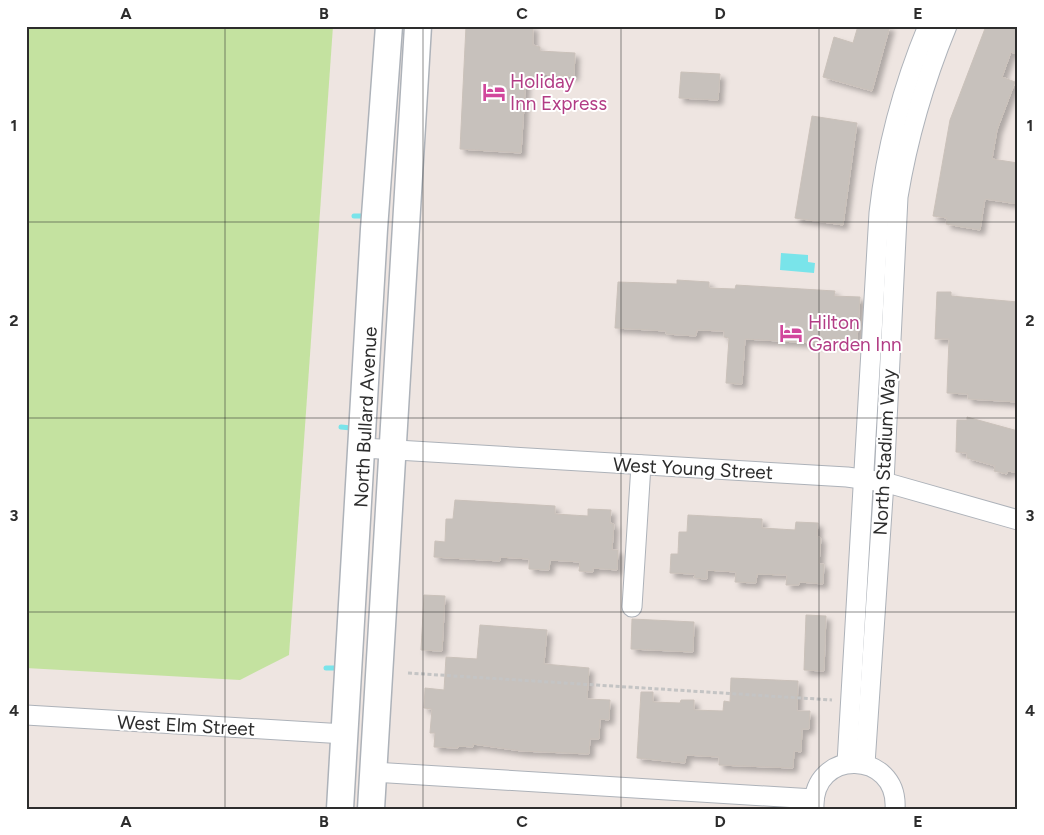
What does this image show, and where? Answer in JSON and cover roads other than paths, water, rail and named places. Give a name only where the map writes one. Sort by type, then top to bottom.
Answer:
[{"type":"main road","name":"North Bullard Avenue","points":[[340,809],[363,448],[374,229],[389,26]]},
{"type":"main road","name":"North Bullard Avenue","points":[[370,809],[418,26]]},
{"type":"street","name":"North Stadium Way","points":[[856,764],[865,480],[881,197],[889,146],[928,26]]},
{"type":"street","name":"North Stadium Way","points":[[856,764],[884,482],[898,197],[906,150],[919,103],[947,26]]},
{"type":"street","name":"West Young Street","points":[[363,448],[884,482],[1018,520]]},
{"type":"street","points":[[632,607],[641,465]]},
{"type":"street","name":"West Elm Street","points":[[26,715],[345,734]]},
{"type":"street","points":[[373,772],[814,804],[816,788],[823,776],[834,768],[856,764],[877,769],[886,778],[893,789],[895,809]]},
{"type":"water","points":[[781,253],[808,255],[808,262],[815,263],[814,273],[780,270]]},
{"type":"waterway","points":[[354,216],[363,216]]},
{"type":"waterway","points":[[341,427],[351,428]]},
{"type":"waterway","points":[[326,668],[335,668]]},
{"type":"place","name":"Holiday Inn Express","points":[[494,92]]},
{"type":"place","name":"Hilton Garden Inn","points":[[791,333]]}]
